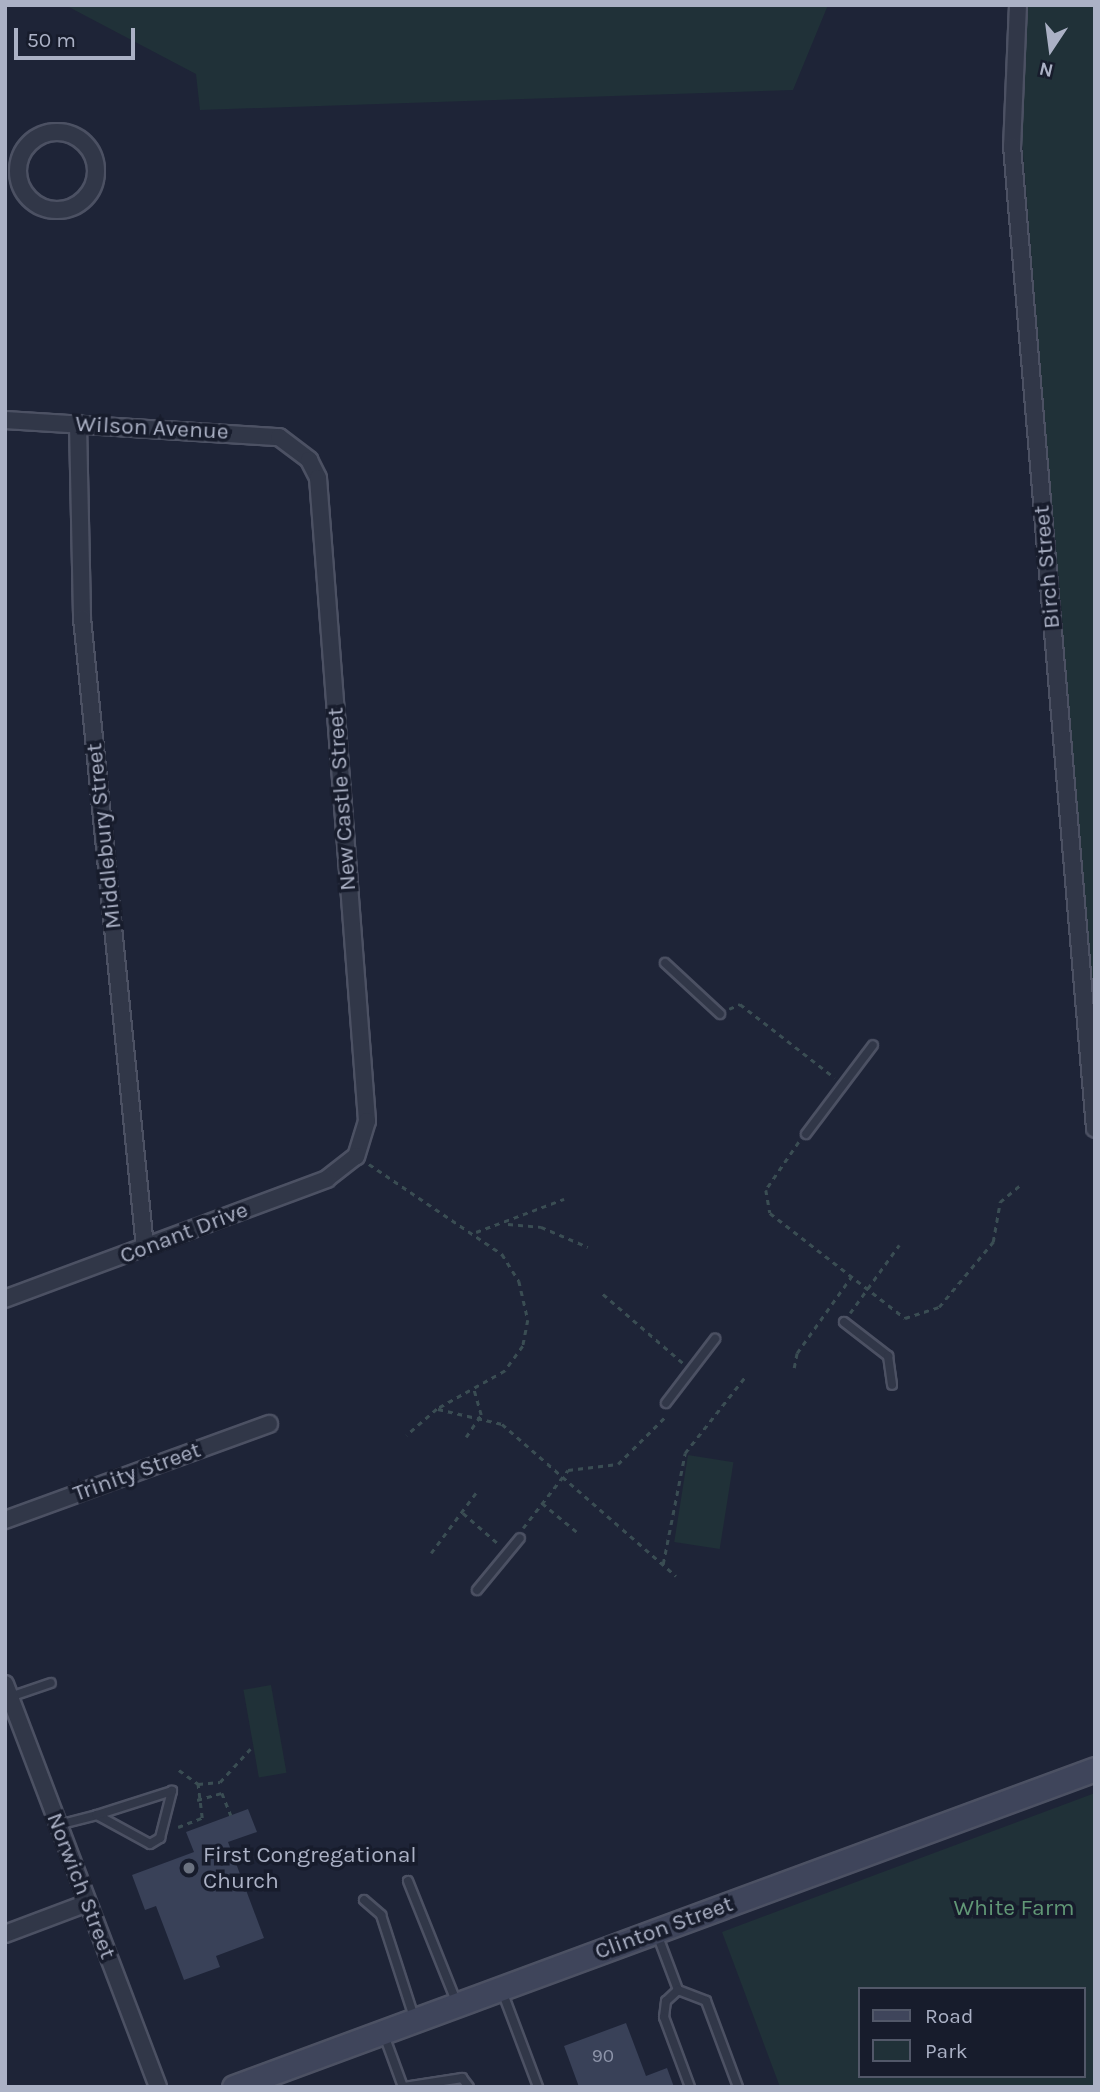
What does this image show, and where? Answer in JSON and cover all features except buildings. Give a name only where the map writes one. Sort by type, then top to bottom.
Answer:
[{"type":"main road","name":"Clinton Street","points":[[234,2087],[1095,1769]]},
{"type":"street","name":"Birch Street","points":[[1018,5],[1014,173],[1095,1129]]},
{"type":"street","points":[[52,132],[78,138],[94,158],[89,195],[69,209],[44,208],[12,183],[21,155],[52,132]]},
{"type":"street","name":"Wilson Avenue","points":[[5,420],[267,436],[296,447]]},
{"type":"street","name":"Middlebury Street","points":[[78,424],[82,618],[145,1247]]},
{"type":"street","name":"New Castle Street","points":[[296,447],[318,478],[367,1121],[356,1156]]},
{"type":"street","name":"Conant Drive","points":[[5,1299],[327,1179],[356,1156]]},
{"type":"street","name":"Trinity Street","points":[[5,1520],[269,1424]]},
{"type":"street","name":"Norwich Street","points":[[7,1690],[158,2087]]},
{"type":"street","points":[[5,1934],[87,1903]]},
{"type":"lane","points":[[665,963],[720,1014]]},
{"type":"lane","points":[[806,1134],[873,1045]]},
{"type":"lane","points":[[844,1322],[888,1356],[892,1385]]},
{"type":"lane","points":[[666,1403],[715,1339]]},
{"type":"lane","points":[[477,1590],[520,1538]]},
{"type":"lane","points":[[7,1690],[51,1683]]},
{"type":"lane","points":[[58,1825],[172,1791],[160,1838],[150,1844],[97,1815]]},
{"type":"lane","points":[[408,1881],[457,2004]]},
{"type":"lane","points":[[365,1900],[381,1915],[415,2019]]},
{"type":"lane","points":[[656,1931],[678,1990],[706,2001],[738,2087]]},
{"type":"lane","points":[[501,1988],[538,2087]]},
{"type":"lane","points":[[678,1990],[666,2001],[664,2017],[690,2087]]},
{"type":"lane","points":[[383,2032],[404,2087],[462,2078],[469,2087]]},
{"type":"path","points":[[720,1014],[740,1004],[843,1084]]},
{"type":"path","points":[[806,1134],[771,1179],[766,1202],[779,1223],[905,1318],[939,1307],[993,1242],[1000,1202],[1019,1186]]},
{"type":"path","points":[[356,1156],[474,1232],[512,1267],[528,1320],[515,1361],[474,1390],[438,1409],[407,1436]]},
{"type":"path","points":[[474,1232],[504,1224],[564,1199]]},
{"type":"path","points":[[504,1224],[541,1227],[588,1247]]},
{"type":"path","points":[[856,1305],[899,1245]]},
{"type":"path","points":[[794,1368],[797,1353],[851,1277]]},
{"type":"path","points":[[603,1294],[691,1370]]},
{"type":"path","points":[[663,1564],[685,1453],[745,1377]]},
{"type":"path","points":[[466,1437],[481,1415],[474,1390]]},
{"type":"path","points":[[520,1538],[541,1502],[564,1474],[631,1457],[666,1415],[666,1403]]},
{"type":"path","points":[[438,1409],[481,1415],[502,1424],[564,1474],[676,1576]]},
{"type":"path","points":[[431,1553],[478,1490]]},
{"type":"path","points":[[541,1502],[577,1532]]},
{"type":"path","points":[[461,1512],[508,1551]]},
{"type":"path","points":[[179,1770],[198,1784],[220,1782],[250,1749]]},
{"type":"path","points":[[178,1827],[202,1818],[198,1784]]},
{"type":"path","points":[[198,1800],[222,1793],[231,1815]]},
{"type":"green space","points":[[65,5],[828,5],[793,90],[200,110],[196,74]]},
{"type":"green space","points":[[1024,5],[1095,5],[1095,1031],[1017,80]]},
{"type":"green space","points":[[688,1455],[733,1462],[720,1549],[674,1542]]},
{"type":"green space","points":[[271,1685],[286,1773],[259,1778],[243,1690]]},
{"type":"green space","name":"White Farm","points":[[1095,1793],[1095,2087],[780,2087],[722,1932]]},
{"type":"place","name":"First Congregational Church","points":[[189,1868]]}]
